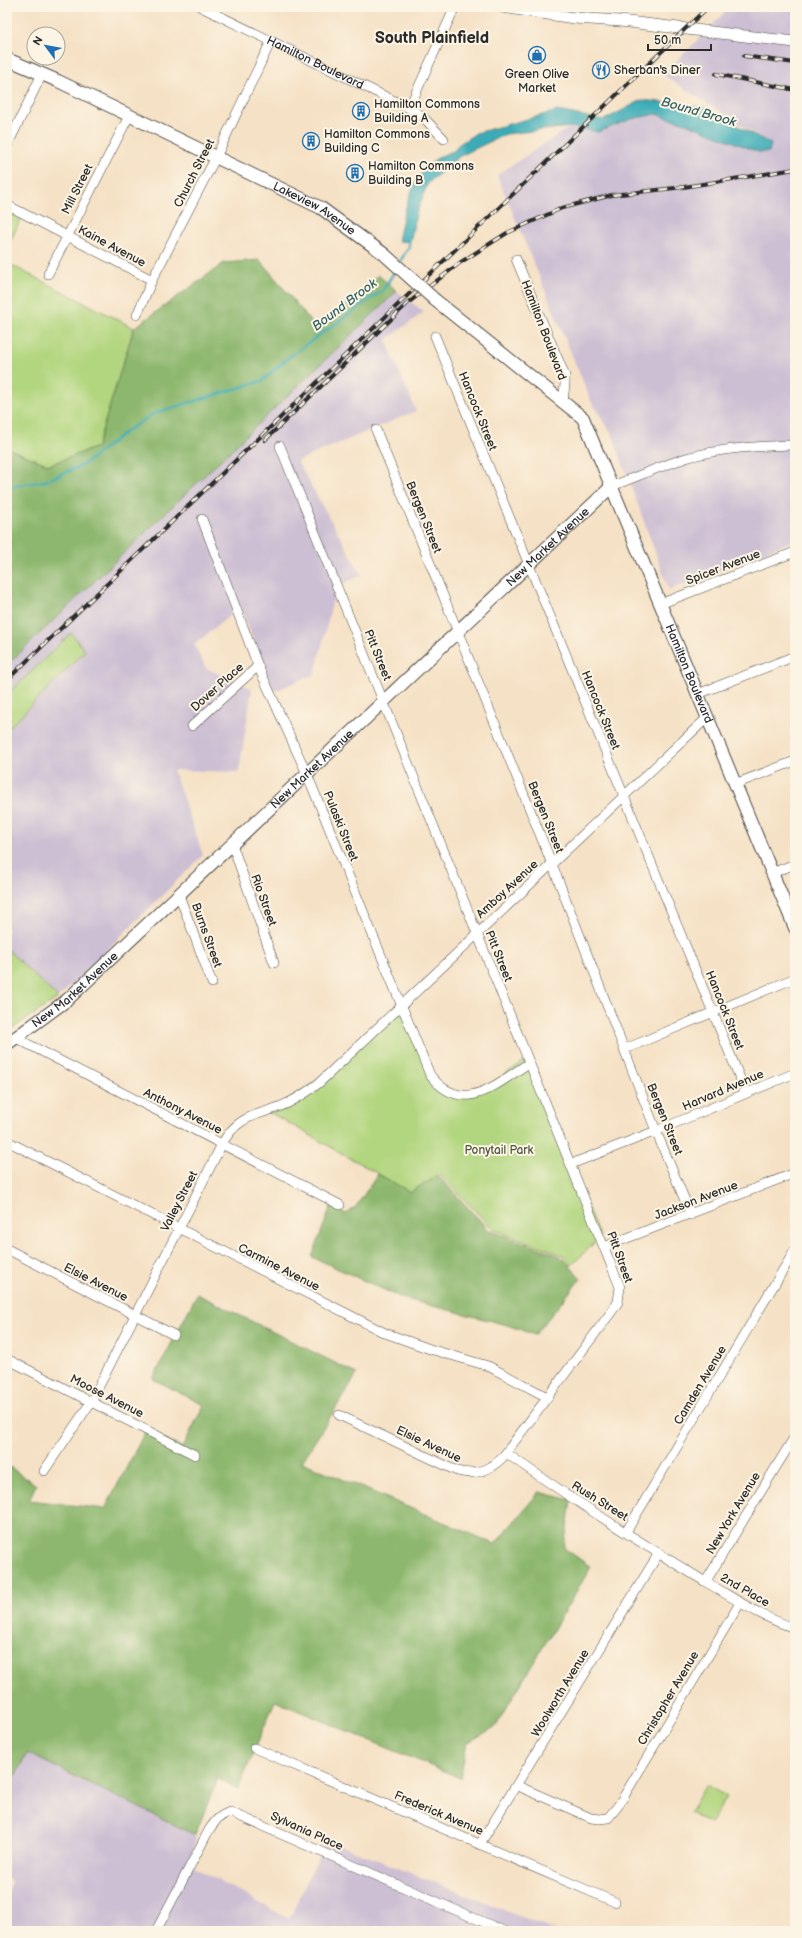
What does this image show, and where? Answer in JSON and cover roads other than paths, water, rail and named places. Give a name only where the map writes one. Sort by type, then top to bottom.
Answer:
[{"type":"main road","name":"Lakeview Avenue","points":[[7,59],[42,74],[321,208],[384,254],[435,300],[583,418]]},
{"type":"main road","name":"Hamilton Boulevard","points":[[583,418],[795,928]]},
{"type":"main road","name":"New Market Avenue","points":[[11,1041],[67,1000],[612,486]]},
{"type":"street","name":"Hamilton Boulevard","points":[[201,7],[409,108],[422,116],[444,139]]},
{"type":"street","points":[[409,108],[455,7]]},
{"type":"street","points":[[502,7],[574,12],[678,28],[795,42]]},
{"type":"street","name":"Church Street","points":[[137,315],[152,280],[216,157],[271,41]]},
{"type":"street","points":[[7,146],[42,74]]},
{"type":"street","name":"Mill Street","points":[[48,274],[129,116]]},
{"type":"street","name":"Kaine Avenue","points":[[7,205],[152,280]]},
{"type":"street","name":"Hamilton Boulevard","points":[[516,259],[565,376],[563,402]]},
{"type":"street","name":"Hancock Street","points":[[435,336],[746,1093]]},
{"type":"street","name":"Bergen Street","points":[[376,430],[552,864],[656,1131],[691,1215]]},
{"type":"street","name":"Pitt Street","points":[[280,446],[620,1287],[618,1302],[506,1452]]},
{"type":"street","points":[[612,486],[686,458],[703,454],[762,446],[795,446]]},
{"type":"street","name":"Pulaski Street","points":[[202,519],[258,666],[307,774],[430,1075],[444,1090],[461,1096],[469,1096],[486,1091],[530,1063]]},
{"type":"street","name":"Spicer Avenue","points":[[660,604],[795,552]]},
{"type":"street","points":[[698,694],[795,656]]},
{"type":"street","name":"Dover Place","points":[[192,726],[258,666]]},
{"type":"street","name":"Amboy Avenue","points":[[341,1062],[708,717]]},
{"type":"street","points":[[735,784],[795,760]]},
{"type":"street","name":"Rio Street","points":[[232,844],[274,963]]},
{"type":"street","points":[[772,873],[795,864]]},
{"type":"street","name":"Burns Street","points":[[179,895],[212,983]]},
{"type":"street","points":[[625,1049],[712,1011],[795,978]]},
{"type":"street","name":"Anthony Avenue","points":[[11,1041],[222,1144],[340,1205]]},
{"type":"street","name":"Valley Street","points":[[44,1471],[91,1402],[231,1129],[247,1117],[290,1102],[319,1083],[341,1062]]},
{"type":"street","name":"Harvard Avenue","points":[[570,1164],[656,1131],[795,1073]]},
{"type":"street","name":"Carmine Avenue","points":[[7,1141],[384,1334],[488,1366],[547,1397]]},
{"type":"street","name":"Jackson Avenue","points":[[604,1247],[691,1215],[795,1173]]},
{"type":"street","name":"Elsie Avenue","points":[[7,1249],[174,1335]]},
{"type":"street","name":"Camden Avenue","points":[[626,1532],[795,1250]]},
{"type":"street","name":"Moose Avenue","points":[[7,1359],[195,1455]]},
{"type":"street","name":"Elsie Avenue","points":[[339,1415],[453,1470],[465,1473],[482,1472],[489,1469],[496,1464],[506,1452]]},
{"type":"street","name":"New York Avenue","points":[[706,1582],[795,1436]]},
{"type":"street","name":"Rush Street","points":[[506,1452],[579,1504],[706,1582]]},
{"type":"street","name":"Woolworth Avenue","points":[[480,1844],[518,1786],[659,1553]]},
{"type":"street","name":"2nd Place","points":[[706,1582],[740,1603],[782,1624],[795,1628]]},
{"type":"street","name":"Christopher Avenue","points":[[518,1786],[590,1818],[599,1820],[608,1818],[618,1806],[740,1603]]},
{"type":"street","name":"Frederick Avenue","points":[[254,1748],[615,1902]]},
{"type":"street","name":"Sylvania Place","points":[[156,1931],[214,1821],[223,1814],[230,1812],[504,1931]]},
{"type":"water","points":[[642,100],[703,107],[771,144],[769,152],[758,152],[688,124],[656,114],[632,119],[598,132],[570,127],[506,134],[460,156],[428,183],[416,214],[410,242],[398,241],[408,200],[421,175],[429,164],[440,156],[454,151],[458,145],[476,133],[557,111],[604,120]]},
{"type":"waterway","name":"Bound Brook","points":[[399,263],[409,247],[409,240]]},
{"type":"waterway","name":"Bound Brook","points":[[7,487],[45,481],[83,465],[128,430],[155,413],[262,381],[289,357],[383,290],[396,269]]},
{"type":"railway","points":[[7,680],[708,7]]},
{"type":"railway","points":[[744,56],[795,63]]},
{"type":"railway","points":[[716,74],[795,90]]},
{"type":"railway","points":[[265,440],[408,303],[461,262],[507,233],[562,208],[612,195],[684,187],[795,169]]},
{"type":"place","name":"Green Olive Market","points":[[537,55]]},
{"type":"place","name":"Sherban's Diner","points":[[601,70]]},
{"type":"place","name":"Hamilton Commons Building A","points":[[361,111]]},
{"type":"place","name":"Hamilton Commons Building C","points":[[311,141]]},
{"type":"place","name":"Hamilton Commons Building B","points":[[355,173]]},
{"type":"district","name":"South Plainfield","points":[[432,37]]},
{"type":"park label","name":"Ponytail Park","points":[[499,1150]]}]
